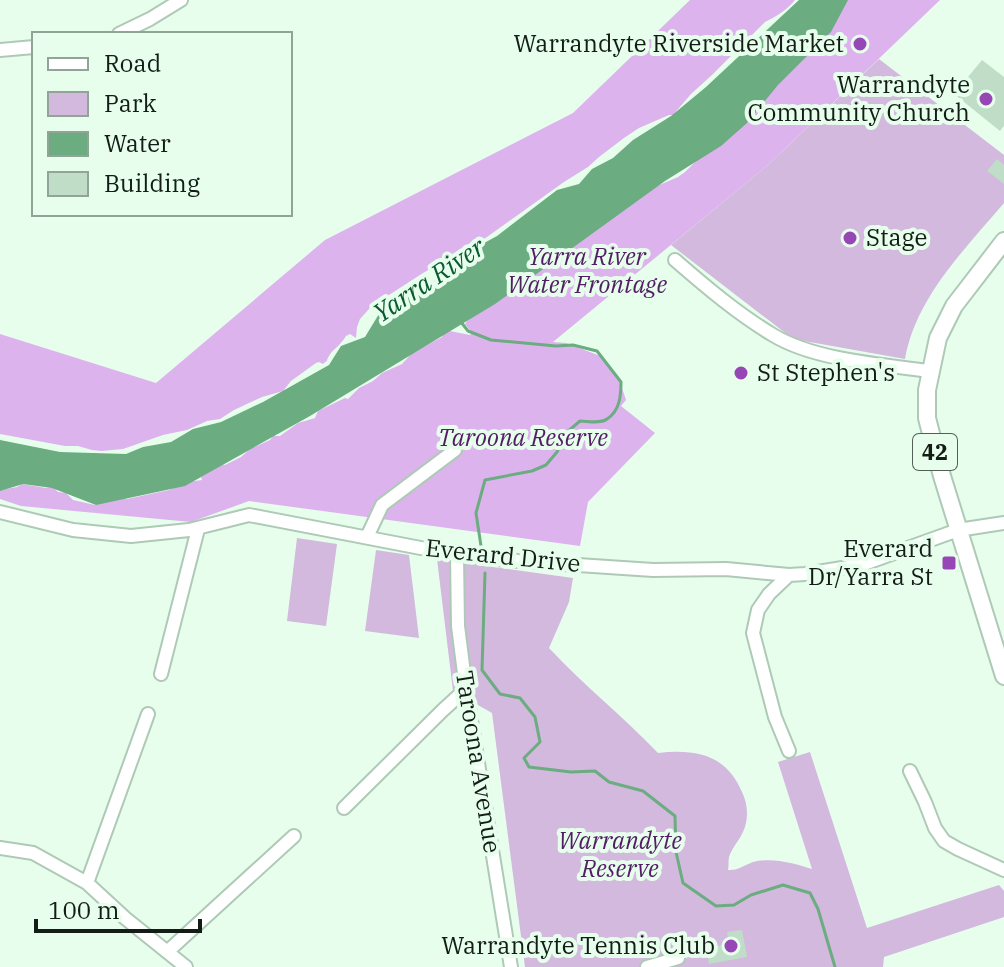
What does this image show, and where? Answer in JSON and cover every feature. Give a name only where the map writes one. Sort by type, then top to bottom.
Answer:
[{"type":"main road","name":"42","points":[[1004,241],[954,306],[938,338],[927,390],[927,418],[932,444],[1004,676]]},
{"type":"street","points":[[123,32],[181,0]]},
{"type":"street","points":[[0,50],[32,47]]},
{"type":"street","points":[[675,260],[720,298],[775,337],[807,350],[838,357],[930,371]]},
{"type":"street","points":[[367,537],[382,505],[455,450]]},
{"type":"street","name":"Everard Drive","points":[[0,512],[73,530],[131,536],[198,529],[249,515],[457,555],[653,570],[726,569],[789,575],[861,565],[958,530],[1004,523]]},
{"type":"street","points":[[161,674],[198,529]]},
{"type":"street","name":"Taroona Avenue","points":[[457,555],[458,626],[466,689],[511,967]]},
{"type":"street","points":[[789,575],[758,610],[753,633],[775,717],[789,751]]},
{"type":"street","points":[[344,808],[466,689]]},
{"type":"street","points":[[87,883],[148,714]]},
{"type":"street","points":[[910,771],[935,828],[944,841],[1004,870]]},
{"type":"street","points":[[167,952],[294,836]]},
{"type":"street","points":[[0,848],[33,853],[87,883],[186,967]]},
{"type":"street","points":[[647,967],[678,958]]},
{"type":"green space","points":[[690,0],[795,0],[765,22],[673,115],[639,128],[487,237],[378,299],[360,319],[356,338],[350,334],[346,336],[327,361],[316,363],[291,381],[283,391],[262,397],[220,419],[123,449],[92,450],[0,434],[0,334],[156,383],[325,240],[573,113]]},
{"type":"green space","points":[[839,0],[940,0],[768,165],[553,342],[566,343],[603,357],[620,382],[626,400],[621,406],[655,433],[588,502],[580,546],[249,501],[191,522],[21,506],[0,499],[0,490],[22,484],[53,487],[73,500],[95,505],[115,496],[127,499],[202,480],[201,477],[222,464],[241,457],[273,436],[280,436],[298,423],[315,418],[318,411],[348,399],[359,388],[402,364],[412,353],[442,337],[443,333],[450,331],[470,335],[472,333],[465,324],[467,321],[650,189],[685,172],[809,49],[827,35]]},
{"type":"green space","points":[[879,59],[1004,155],[1004,203],[958,256],[931,295],[911,336],[905,359],[793,339],[671,245],[768,165]]},
{"type":"green space","points":[[297,538],[337,544],[326,626],[287,621]]},
{"type":"green space","points":[[376,550],[409,555],[419,638],[365,631]]},
{"type":"green space","name":"Warrandyte Reserve","points":[[437,559],[573,578],[569,602],[549,648],[658,753],[697,754],[727,769],[742,792],[747,811],[745,828],[732,849],[728,870],[768,860],[812,869],[778,762],[810,752],[867,928],[999,885],[1004,891],[1004,917],[884,957],[883,967],[525,967],[492,713],[453,691]]},
{"type":"water","points":[[799,0],[848,0],[831,32],[778,85],[747,123],[721,146],[665,181],[495,304],[310,416],[185,486],[96,505],[52,488],[23,484],[0,491],[0,440],[60,452],[126,454],[171,442],[193,429],[221,422],[329,365],[341,346],[365,337],[382,309],[450,272],[464,254],[497,236],[557,190],[579,184],[592,169],[613,158],[633,140],[671,116]]},
{"type":"building","points":[[982,60],[1004,77],[1004,126],[1000,131],[954,94]]},
{"type":"building","points":[[997,159],[1004,165],[1004,184],[987,171]]},
{"type":"building","name":"Warrandyte Tennis Club","points":[[742,930],[747,957],[709,964],[706,948],[729,944],[727,932]]},
{"type":"waterway","points":[[461,322],[468,331],[491,340],[573,345],[597,351],[621,382],[615,412],[604,421],[580,421],[566,433],[557,452],[546,465],[532,471],[485,480],[476,513],[481,546]]},
{"type":"waterway","points":[[485,573],[482,670],[500,694],[520,698],[535,717],[540,742],[524,758],[529,767],[571,772],[595,771],[609,782],[643,791],[675,816],[676,852],[683,883],[716,906],[734,905],[751,895],[783,885],[810,893],[818,909],[835,967]]},
{"type":"place","name":"Warrandyte Riverside Market","points":[[860,44]]},
{"type":"place","name":"Warrandyte Community Church","points":[[986,99]]},
{"type":"place","name":"Stage","points":[[850,238]]},
{"type":"place","name":"St Stephen's","points":[[741,373]]},
{"type":"place","name":"Everard Dr/Yarra St","points":[[949,563]]},
{"type":"place","name":"Warrandyte Tennis Club","points":[[731,946]]},
{"type":"park label","name":"Yarra River Water Frontage","points":[[587,271]]},
{"type":"park label","name":"Taroona Reserve","points":[[523,438]]},
{"type":"water label","name":"Yarra River","points":[[429,280]]}]
